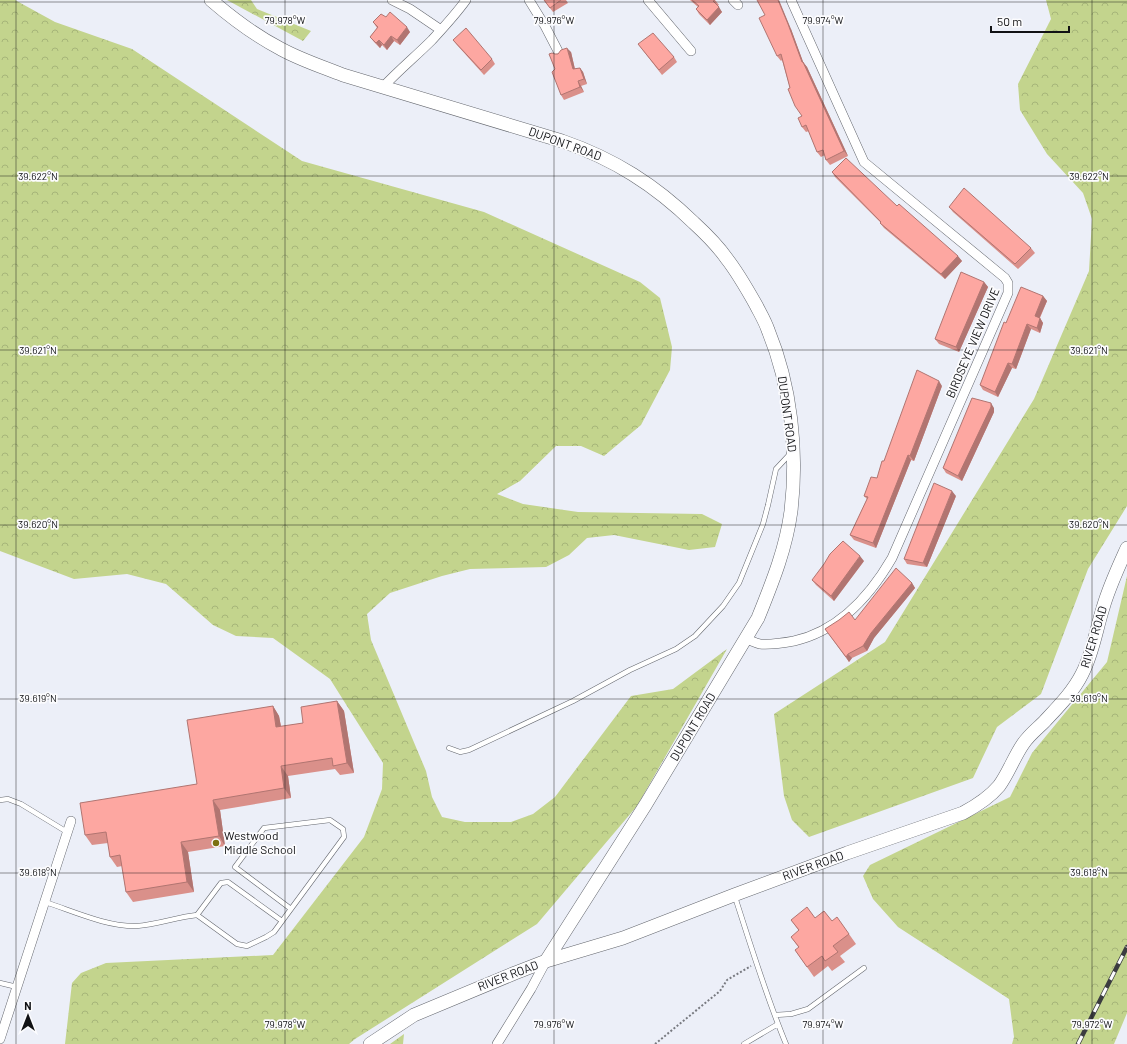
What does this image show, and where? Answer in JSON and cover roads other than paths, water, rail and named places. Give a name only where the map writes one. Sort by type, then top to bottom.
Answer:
[{"type":"street","name":"DUPONT ROAD","points":[[211,0],[254,34],[282,50],[310,62],[343,75],[499,121],[583,148],[606,158],[654,188],[706,234],[727,258],[746,286],[768,329],[778,358],[786,389],[792,428],[794,459],[793,487],[786,539],[770,590],[758,618],[646,804],[546,961]]},
{"type":"street","points":[[392,0],[410,9],[441,30]]},
{"type":"street","points":[[384,87],[396,73],[432,40],[455,15],[466,0]]},
{"type":"street","points":[[529,0],[559,53]]},
{"type":"street","points":[[648,0],[690,51]]},
{"type":"street","name":"BIRDSEYE VIEW DRIVE","points":[[746,638],[759,643],[786,643],[803,639],[819,632],[834,624],[857,605],[883,574],[892,558],[1002,310],[1009,288],[1005,278],[864,162],[791,0]]},
{"type":"street","name":"RIVER ROAD","points":[[370,1044],[414,1015],[484,985],[546,961],[622,938],[847,853],[963,813],[974,807],[988,797],[999,785],[1028,738],[1069,694],[1082,674],[1094,646],[1103,607],[1115,574],[1127,548]]},
{"type":"street","points":[[0,1039],[71,821]]},
{"type":"street","points":[[497,1044],[546,961]]},
{"type":"lane","points":[[448,748],[460,752],[469,750],[573,701],[630,670],[676,649],[695,636],[723,606],[739,583],[762,524],[776,469],[793,450]]},
{"type":"lane","points":[[0,800],[8,799],[21,804],[67,832]]},
{"type":"lane","points":[[197,915],[237,944],[247,946],[274,932],[291,910],[344,837],[343,829],[330,820],[264,828],[235,867],[291,910]]},
{"type":"lane","points":[[45,902],[102,921],[122,926],[138,926],[197,915],[221,883],[228,882],[282,921]]},
{"type":"lane","points":[[734,895],[786,1044]]},
{"type":"lane","points":[[775,1015],[791,1014],[808,1009],[864,968]]},
{"type":"lane","points":[[0,983],[17,987]]},
{"type":"lane","points":[[744,1044],[778,1024]]},
{"type":"railway","points":[[1078,1044],[1127,947]]},
{"type":"place","name":"Westwood Middle School","points":[[216,843]]}]
